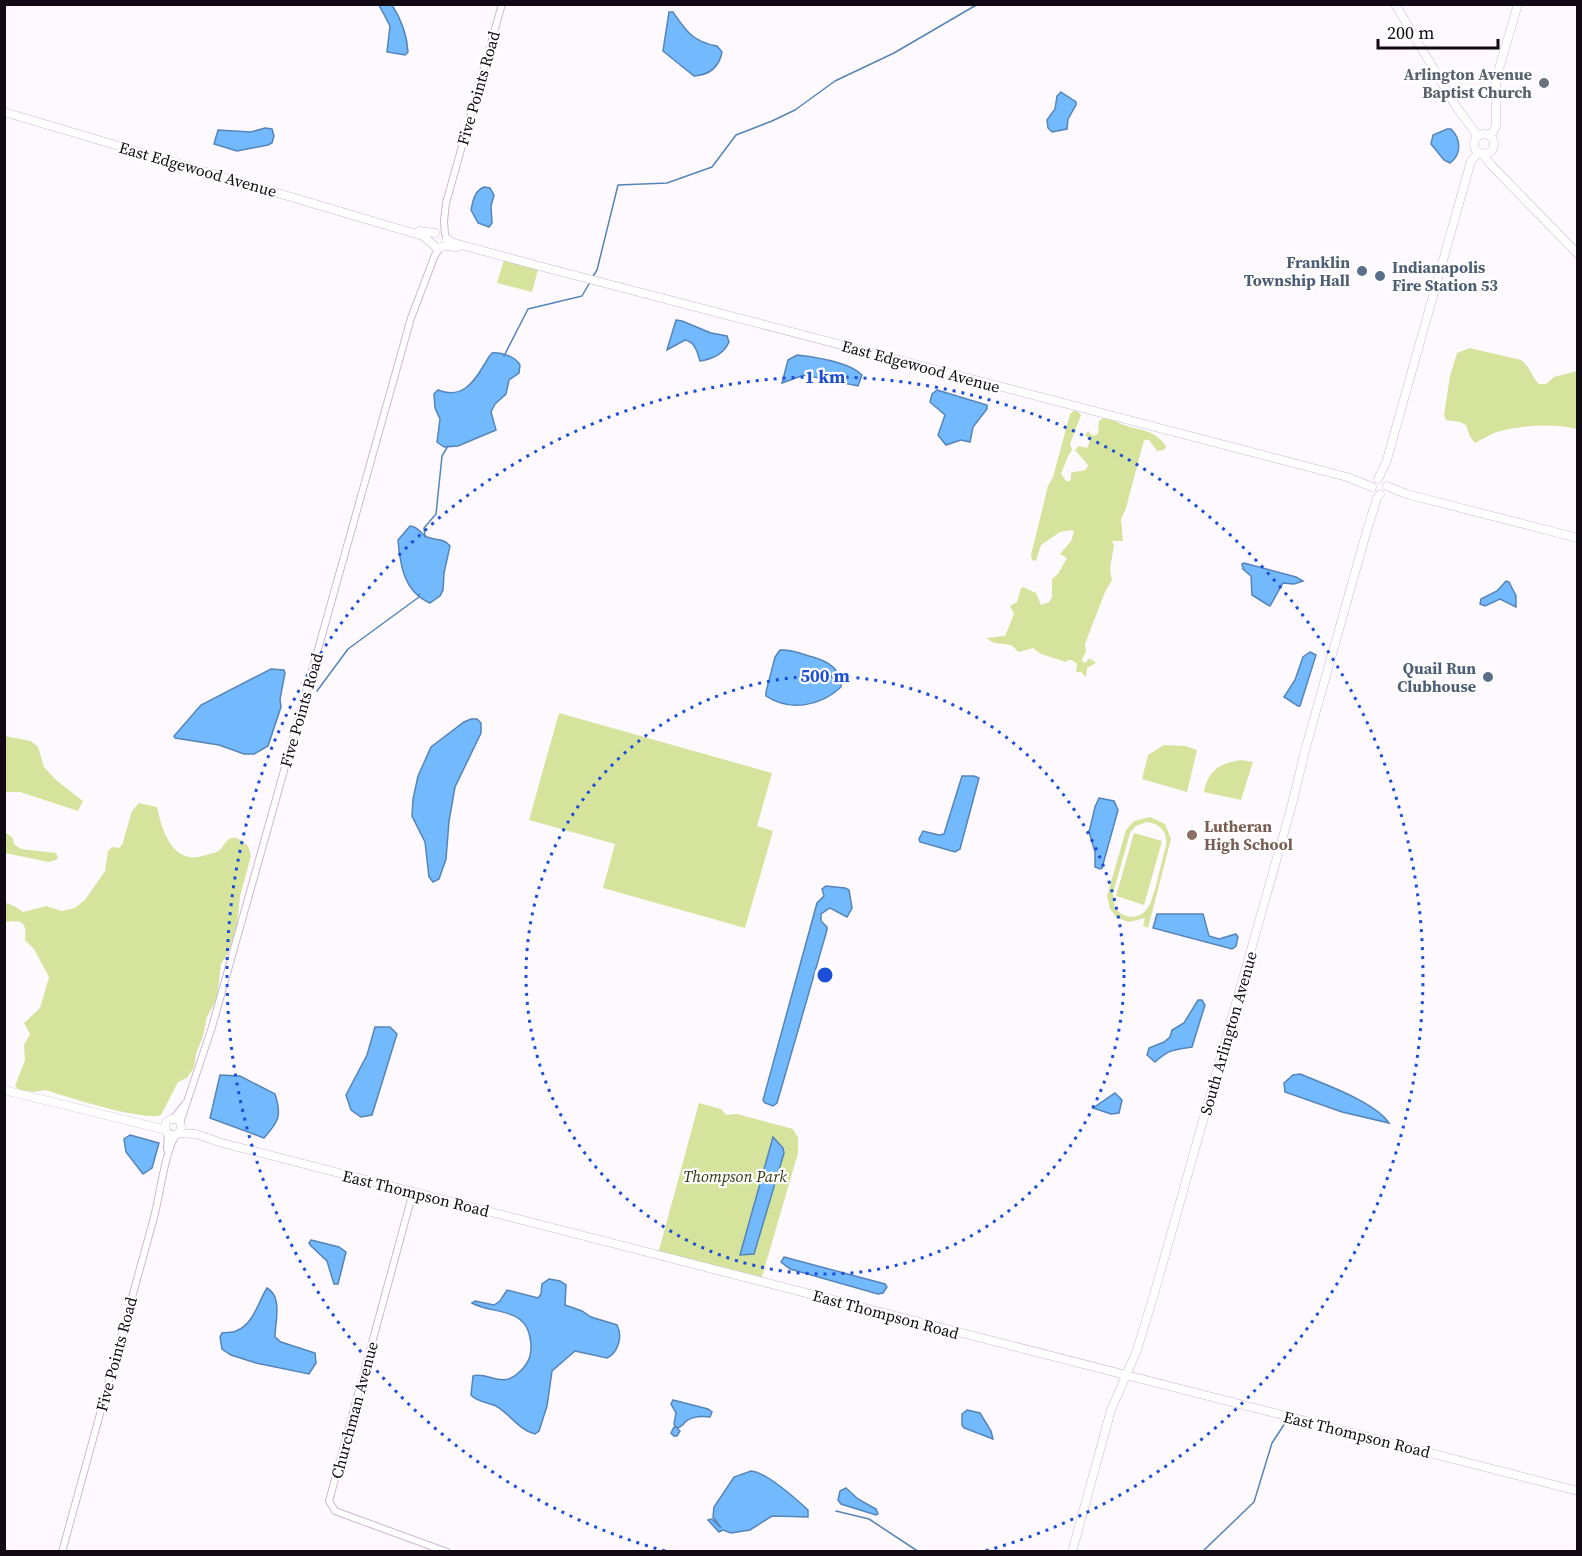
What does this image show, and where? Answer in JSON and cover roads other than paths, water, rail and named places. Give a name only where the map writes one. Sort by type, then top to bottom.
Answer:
[{"type":"main road","points":[[1395,4],[1476,134],[1478,147],[1497,170],[1578,254]]},
{"type":"main road","points":[[1478,147],[1486,135],[1496,128],[1496,79],[1518,4]]},
{"type":"main road","points":[[1492,147],[1499,125],[1496,111]]},
{"type":"main road","name":"East Edgewood Avenue","points":[[4,112],[423,236],[1379,486]]},
{"type":"main road","points":[[1469,123],[1492,139],[1491,159],[1497,170]]},
{"type":"main road","points":[[1478,147],[1492,147]]},
{"type":"main road","name":"South Arlington Avenue","points":[[1072,1551],[1111,1410],[1139,1345],[1379,486],[1457,218],[1468,170],[1478,147]]},
{"type":"main road","points":[[1379,486],[1578,538]]},
{"type":"main road","points":[[4,1090],[144,1123],[172,1134],[177,1133],[181,1128],[175,1122],[144,1123]]},
{"type":"main road","points":[[167,1131],[166,1125],[175,1122]]},
{"type":"main road","name":"East Thompson Road","points":[[175,1122],[196,1134],[222,1143],[1578,1491]]},
{"type":"main road","name":"East Thompson Road","points":[[177,1133],[196,1134]]},
{"type":"street","name":"Five Points Road","points":[[175,1122],[187,1101],[211,1029],[411,318],[436,253],[444,197],[454,171],[502,4]]},
{"type":"street","name":"Five Points Road","points":[[167,1131],[167,1156]]},
{"type":"street","name":"Five Points Road","points":[[62,1551],[154,1219],[167,1156],[177,1133]]},
{"type":"street","name":"Churchman Avenue","points":[[413,1192],[329,1501],[334,1511],[447,1551]]},
{"type":"water","points":[[379,5],[392,5],[398,16],[406,39],[408,52],[405,55],[387,52],[390,26]]},
{"type":"water","points":[[669,12],[673,12],[686,30],[696,38],[717,46],[722,52],[712,70],[694,76],[663,51]]},
{"type":"water","points":[[1061,92],[1076,102],[1076,105],[1068,119],[1067,129],[1052,132],[1048,128],[1047,120],[1055,109],[1057,96]]},
{"type":"water","points":[[265,128],[272,129],[274,136],[272,143],[268,145],[237,151],[214,144],[218,130],[251,132]]},
{"type":"water","points":[[1451,129],[1457,137],[1459,146],[1457,155],[1450,163],[1444,160],[1431,144],[1433,135]]},
{"type":"water","points":[[484,187],[490,188],[494,195],[491,206],[492,223],[489,227],[478,223],[471,210],[476,194]]},
{"type":"water","points":[[676,320],[711,333],[727,336],[729,342],[718,355],[700,361],[695,348],[685,340],[667,350]]},
{"type":"water","points":[[492,353],[508,356],[520,365],[519,373],[509,380],[506,394],[495,404],[491,412],[496,430],[458,446],[444,447],[437,442],[440,419],[435,408],[434,394],[438,390],[453,393],[466,388]]},
{"type":"water","points":[[797,355],[831,361],[856,370],[862,375],[858,386],[804,375],[782,383],[788,360]]},
{"type":"water","points":[[937,390],[987,405],[987,409],[973,427],[970,442],[961,440],[946,445],[938,435],[945,415],[930,402],[932,394]]},
{"type":"water","points":[[410,526],[427,537],[442,540],[450,546],[443,590],[440,596],[430,603],[414,592],[402,568],[398,540]]},
{"type":"water","points":[[1242,564],[1303,581],[1294,584],[1283,583],[1270,606],[1252,595],[1251,576],[1243,569]]},
{"type":"water","points":[[1506,581],[1509,582],[1516,596],[1516,607],[1500,599],[1485,606],[1480,604],[1481,599],[1497,591]]},
{"type":"water","points":[[780,650],[815,658],[832,666],[839,675],[841,687],[824,699],[805,705],[785,704],[766,696],[775,657]]},
{"type":"water","points":[[1310,652],[1316,655],[1300,706],[1298,706],[1284,697],[1295,680],[1303,657]]},
{"type":"water","points":[[271,669],[284,670],[285,673],[280,699],[281,707],[268,746],[254,754],[244,754],[219,745],[175,738],[174,736],[201,705]]},
{"type":"water","points":[[471,719],[477,719],[481,723],[481,733],[455,787],[446,859],[439,879],[433,882],[429,877],[425,842],[412,816],[418,776],[431,747]]},
{"type":"water","points":[[962,776],[979,778],[960,849],[955,852],[920,842],[923,831],[944,834]]},
{"type":"water","points":[[1099,798],[1114,801],[1118,810],[1100,869],[1095,867],[1095,852],[1089,832]]},
{"type":"water","points":[[826,886],[849,890],[852,908],[847,917],[830,908],[821,914],[821,921],[827,930],[777,1103],[773,1106],[763,1100],[817,903],[824,896],[822,889]]},
{"type":"water","points":[[1157,914],[1203,914],[1209,936],[1219,939],[1236,934],[1238,937],[1236,946],[1232,949],[1153,928]]},
{"type":"water","points":[[1198,1000],[1202,1000],[1205,1005],[1192,1047],[1172,1051],[1155,1062],[1147,1055],[1149,1048],[1170,1037],[1172,1030],[1184,1023]]},
{"type":"water","points":[[375,1027],[390,1027],[397,1034],[372,1115],[361,1117],[351,1110],[346,1095],[367,1055]]},
{"type":"water","points":[[1300,1074],[1361,1101],[1382,1115],[1389,1123],[1342,1112],[1285,1092],[1284,1083],[1293,1075]]},
{"type":"water","points":[[220,1075],[240,1076],[275,1094],[278,1118],[264,1138],[210,1118]]},
{"type":"water","points":[[1115,1093],[1122,1100],[1119,1113],[1111,1114],[1093,1108]]},
{"type":"water","points":[[130,1135],[159,1143],[152,1168],[143,1174],[126,1152],[124,1139]]},
{"type":"water","points":[[773,1137],[783,1148],[784,1153],[754,1254],[740,1255]]},
{"type":"water","points":[[311,1240],[339,1247],[346,1252],[338,1284],[334,1284],[327,1261],[311,1246],[309,1243]]},
{"type":"water","points":[[784,1257],[885,1284],[887,1287],[883,1293],[878,1294],[790,1269],[781,1262]]},
{"type":"water","points":[[549,1279],[566,1285],[565,1305],[591,1317],[617,1325],[620,1334],[617,1348],[611,1356],[607,1358],[575,1351],[552,1371],[547,1406],[539,1431],[535,1434],[524,1429],[496,1406],[479,1401],[471,1395],[473,1376],[509,1379],[519,1373],[529,1360],[531,1347],[529,1333],[519,1319],[505,1312],[472,1303],[475,1301],[494,1305],[500,1301],[507,1290],[538,1298],[542,1284]]},
{"type":"water","points":[[267,1288],[272,1292],[277,1304],[275,1337],[281,1342],[315,1353],[316,1363],[309,1374],[256,1363],[231,1355],[222,1349],[220,1337],[222,1333],[234,1332],[247,1323]]},
{"type":"water","points":[[673,1400],[712,1412],[710,1417],[688,1420],[677,1428],[680,1431],[677,1436],[674,1436],[671,1433],[676,1427],[674,1424],[676,1413],[671,1404]]},
{"type":"water","points":[[967,1410],[980,1413],[993,1439],[964,1428],[962,1414]]},
{"type":"water","points":[[751,1471],[765,1476],[789,1493],[808,1510],[808,1517],[772,1516],[750,1530],[719,1532],[708,1520],[712,1519],[721,1528],[713,1517],[714,1507],[734,1477]]},
{"type":"water","points":[[846,1488],[858,1499],[876,1509],[878,1514],[841,1504],[838,1500],[840,1491]]},
{"type":"waterway","points":[[592,278],[597,270],[618,185],[667,183],[712,167],[736,135],[795,110],[835,81],[894,53],[978,4]]},
{"type":"waterway","points":[[504,356],[528,309],[582,296],[590,282]]},
{"type":"waterway","points":[[425,537],[424,528],[436,514],[442,456],[448,446]]},
{"type":"waterway","points":[[317,691],[348,649],[419,597],[419,594]]},
{"type":"waterway","points":[[1202,1552],[1254,1502],[1272,1443],[1287,1420]]},
{"type":"waterway","points":[[836,1511],[869,1519],[919,1552]]},
{"type":"place","name":"Arlington Avenue Baptist Church","points":[[1544,83]]},
{"type":"place","name":"Franklin Township Hall","points":[[1362,271]]},
{"type":"place","name":"Indianapolis Fire Station 53","points":[[1380,276]]},
{"type":"place","name":"Quail Run Clubhouse","points":[[1488,677]]},
{"type":"place","name":"Lutheran High School","points":[[1192,835]]},
{"type":"park label","name":"Thompson Park","points":[[735,1176]]}]
